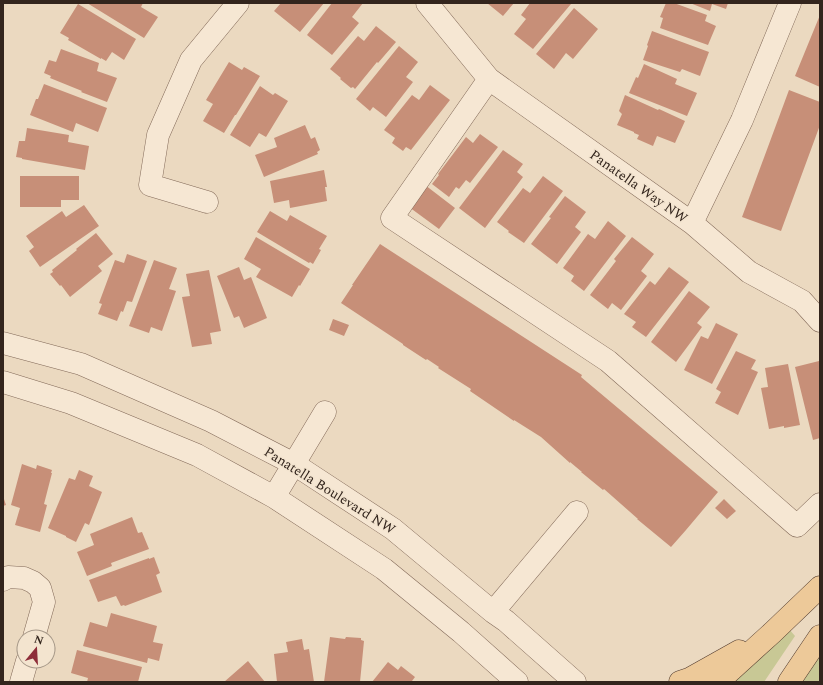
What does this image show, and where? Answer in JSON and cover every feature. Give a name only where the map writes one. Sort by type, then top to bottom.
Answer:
[{"type":"main road","points":[[718,682],[820,587]]},
{"type":"main road","points":[[680,682],[689,679],[773,632]]},
{"type":"main road","points":[[789,682],[820,636]]},
{"type":"street","points":[[208,202],[150,185],[158,135],[190,60],[238,3]]},
{"type":"street","name":"Panatella Way NW","points":[[427,3],[489,79],[692,223],[742,120],[790,3]]},
{"type":"street","points":[[489,79],[392,218],[608,361],[797,526],[820,504]]},
{"type":"street","points":[[692,223],[749,272],[802,300],[820,321]]},
{"type":"street","name":"Panatella Boulevard NW","points":[[3,343],[81,364],[211,421],[294,464],[393,529],[493,612],[506,621],[575,682]]},
{"type":"street","points":[[3,382],[71,403],[197,455],[274,497],[384,569],[461,632],[517,682]]},
{"type":"street","points":[[274,497],[325,412]]},
{"type":"street","points":[[493,612],[577,512]]},
{"type":"street","points":[[3,580],[8,577],[24,578],[33,582],[40,588],[44,602],[36,629]]},
{"type":"street","points":[[21,682],[25,669]]},
{"type":"green space","points":[[789,629],[795,636],[764,682],[733,682]]},
{"type":"green space","points":[[820,648],[820,682],[796,682]]},
{"type":"building","points":[[87,3],[143,3],[141,7],[158,17],[144,38]]},
{"type":"building","points":[[281,3],[324,3],[300,32],[274,11]]},
{"type":"building","points":[[332,3],[363,3],[352,17],[359,23],[332,55],[307,35]]},
{"type":"building","points":[[487,3],[514,3],[503,16]]},
{"type":"building","points":[[530,3],[571,4],[533,49],[514,34],[526,19],[521,15]]},
{"type":"building","points":[[666,3],[674,3],[707,15],[705,21],[716,26],[708,45],[660,28],[663,18],[660,17]]},
{"type":"building","points":[[690,3],[728,3],[726,9],[712,4],[710,11]]},
{"type":"building","points":[[78,4],[136,39],[124,60],[112,52],[106,61],[101,59],[68,40],[69,38],[60,33]]},
{"type":"building","points":[[574,8],[598,29],[573,59],[566,53],[554,69],[536,54]]},
{"type":"building","points":[[820,15],[820,87],[795,76]]},
{"type":"building","points":[[376,26],[396,42],[355,89],[353,87],[351,88],[330,69],[358,36],[364,41]]},
{"type":"building","points":[[652,31],[709,52],[700,76],[682,69],[680,72],[643,60]]},
{"type":"building","points":[[399,46],[418,62],[406,77],[413,82],[386,117],[373,107],[370,111],[356,99]]},
{"type":"building","points":[[61,49],[99,63],[97,71],[117,78],[107,102],[50,78],[51,76],[44,73],[49,60],[56,62]]},
{"type":"building","points":[[229,62],[242,70],[244,67],[260,76],[224,133],[203,121],[213,104],[206,100]]},
{"type":"building","points":[[644,64],[677,79],[675,84],[697,93],[687,116],[629,93]]},
{"type":"building","points":[[44,84],[107,108],[98,132],[76,123],[73,132],[30,115]]},
{"type":"building","points":[[430,85],[450,100],[411,150],[406,147],[403,151],[392,143],[395,138],[384,130],[412,95],[419,100]]},
{"type":"building","points":[[260,86],[273,95],[275,93],[288,101],[266,137],[259,133],[250,147],[230,135]]},
{"type":"building","points":[[789,90],[820,102],[820,125],[781,231],[742,217]]},
{"type":"building","points":[[625,95],[685,121],[675,143],[657,136],[653,146],[637,139],[639,135],[634,132],[617,125],[622,114],[619,111]]},
{"type":"building","points":[[305,125],[311,139],[315,137],[320,150],[317,152],[318,154],[264,177],[255,155],[277,147],[274,138]]},
{"type":"building","points":[[27,128],[69,135],[68,142],[89,146],[85,170],[16,157],[19,141],[25,141]]},
{"type":"building","points":[[480,134],[498,147],[470,183],[466,180],[459,189],[456,187],[449,197],[432,184],[466,137],[473,143]]},
{"type":"building","points":[[503,150],[523,164],[517,172],[523,177],[485,228],[459,208]]},
{"type":"building","points":[[324,170],[327,187],[325,187],[327,201],[290,208],[289,200],[274,203],[270,181]]},
{"type":"building","points":[[20,176],[79,176],[79,200],[61,200],[61,207],[20,207]]},
{"type":"building","points":[[543,176],[563,191],[524,243],[497,222],[523,188],[530,193]]},
{"type":"building","points":[[425,185],[455,208],[439,229],[409,207]]},
{"type":"building","points":[[565,196],[586,212],[575,227],[581,232],[557,264],[531,244],[551,218],[549,217]]},
{"type":"building","points":[[84,205],[99,226],[40,267],[29,251],[34,247],[26,236],[62,211],[66,217]]},
{"type":"building","points":[[270,211],[287,221],[290,215],[327,236],[319,249],[321,250],[313,264],[257,232]]},
{"type":"building","points":[[608,221],[626,236],[584,291],[571,281],[574,276],[563,268],[588,234],[595,239]]},
{"type":"building","points":[[96,233],[113,254],[98,266],[102,271],[70,297],[50,274],[53,272],[52,270]]},
{"type":"building","points":[[256,237],[310,269],[292,297],[256,277],[261,269],[244,259]]},
{"type":"building","points":[[632,237],[654,254],[641,271],[647,276],[621,310],[612,303],[608,309],[590,295],[616,261],[614,259]]},
{"type":"building","points":[[380,244],[582,375],[581,377],[718,492],[671,547],[541,437],[514,421],[470,391],[471,389],[438,368],[439,367],[403,345],[341,303]]},
{"type":"building","points":[[127,254],[147,261],[132,302],[127,301],[123,312],[121,311],[117,321],[98,314],[102,304],[99,303],[115,260],[124,263]]},
{"type":"building","points":[[154,260],[177,268],[169,289],[176,291],[162,331],[151,327],[149,333],[129,326]]},
{"type":"building","points":[[239,267],[244,280],[251,277],[267,318],[244,328],[239,316],[234,318],[217,276]]},
{"type":"building","points":[[669,267],[689,282],[646,337],[632,327],[636,322],[624,314],[650,281],[655,285]]},
{"type":"building","points":[[209,270],[221,331],[210,333],[212,344],[192,347],[182,297],[190,296],[186,274]]},
{"type":"building","points":[[689,291],[710,307],[697,323],[702,327],[676,362],[651,342]]},
{"type":"building","points":[[333,319],[349,325],[344,336],[329,330]]},
{"type":"building","points":[[716,323],[738,334],[712,384],[684,370],[701,336],[708,339]]},
{"type":"building","points":[[736,351],[756,360],[751,369],[758,372],[738,415],[715,403],[721,392],[716,389]]},
{"type":"building","points":[[819,361],[820,438],[813,440],[795,367]]},
{"type":"building","points":[[788,364],[800,425],[769,429],[761,388],[768,387],[765,368]]},
{"type":"building","points":[[22,464],[36,469],[37,465],[52,470],[44,504],[47,505],[40,532],[15,525],[20,508],[11,505]]},
{"type":"building","points":[[79,470],[93,476],[89,486],[102,492],[89,525],[85,523],[76,542],[48,528],[69,478],[75,480]]},
{"type":"building","points":[[3,496],[6,505],[3,506]]},
{"type":"building","points":[[724,499],[736,511],[727,519],[715,508]]},
{"type":"building","points":[[132,517],[138,533],[142,532],[149,549],[111,563],[112,566],[87,576],[77,552],[94,545],[90,534]]},
{"type":"building","points":[[154,557],[160,573],[156,575],[162,592],[125,606],[121,606],[116,596],[98,602],[89,580]]},
{"type":"building","points":[[111,613],[157,626],[153,642],[163,644],[159,661],[148,658],[147,663],[83,646],[90,622],[107,627]]},
{"type":"building","points":[[330,637],[345,639],[346,637],[361,638],[361,640],[364,641],[360,682],[324,682]]},
{"type":"building","points":[[302,639],[304,650],[309,649],[314,682],[277,682],[274,654],[288,652],[286,642]]},
{"type":"building","points":[[77,650],[142,667],[138,682],[87,682],[88,678],[71,673]]},
{"type":"building","points":[[248,661],[265,682],[224,682]]},
{"type":"building","points":[[388,662],[398,670],[401,666],[415,677],[412,681],[413,682],[372,682]]}]
